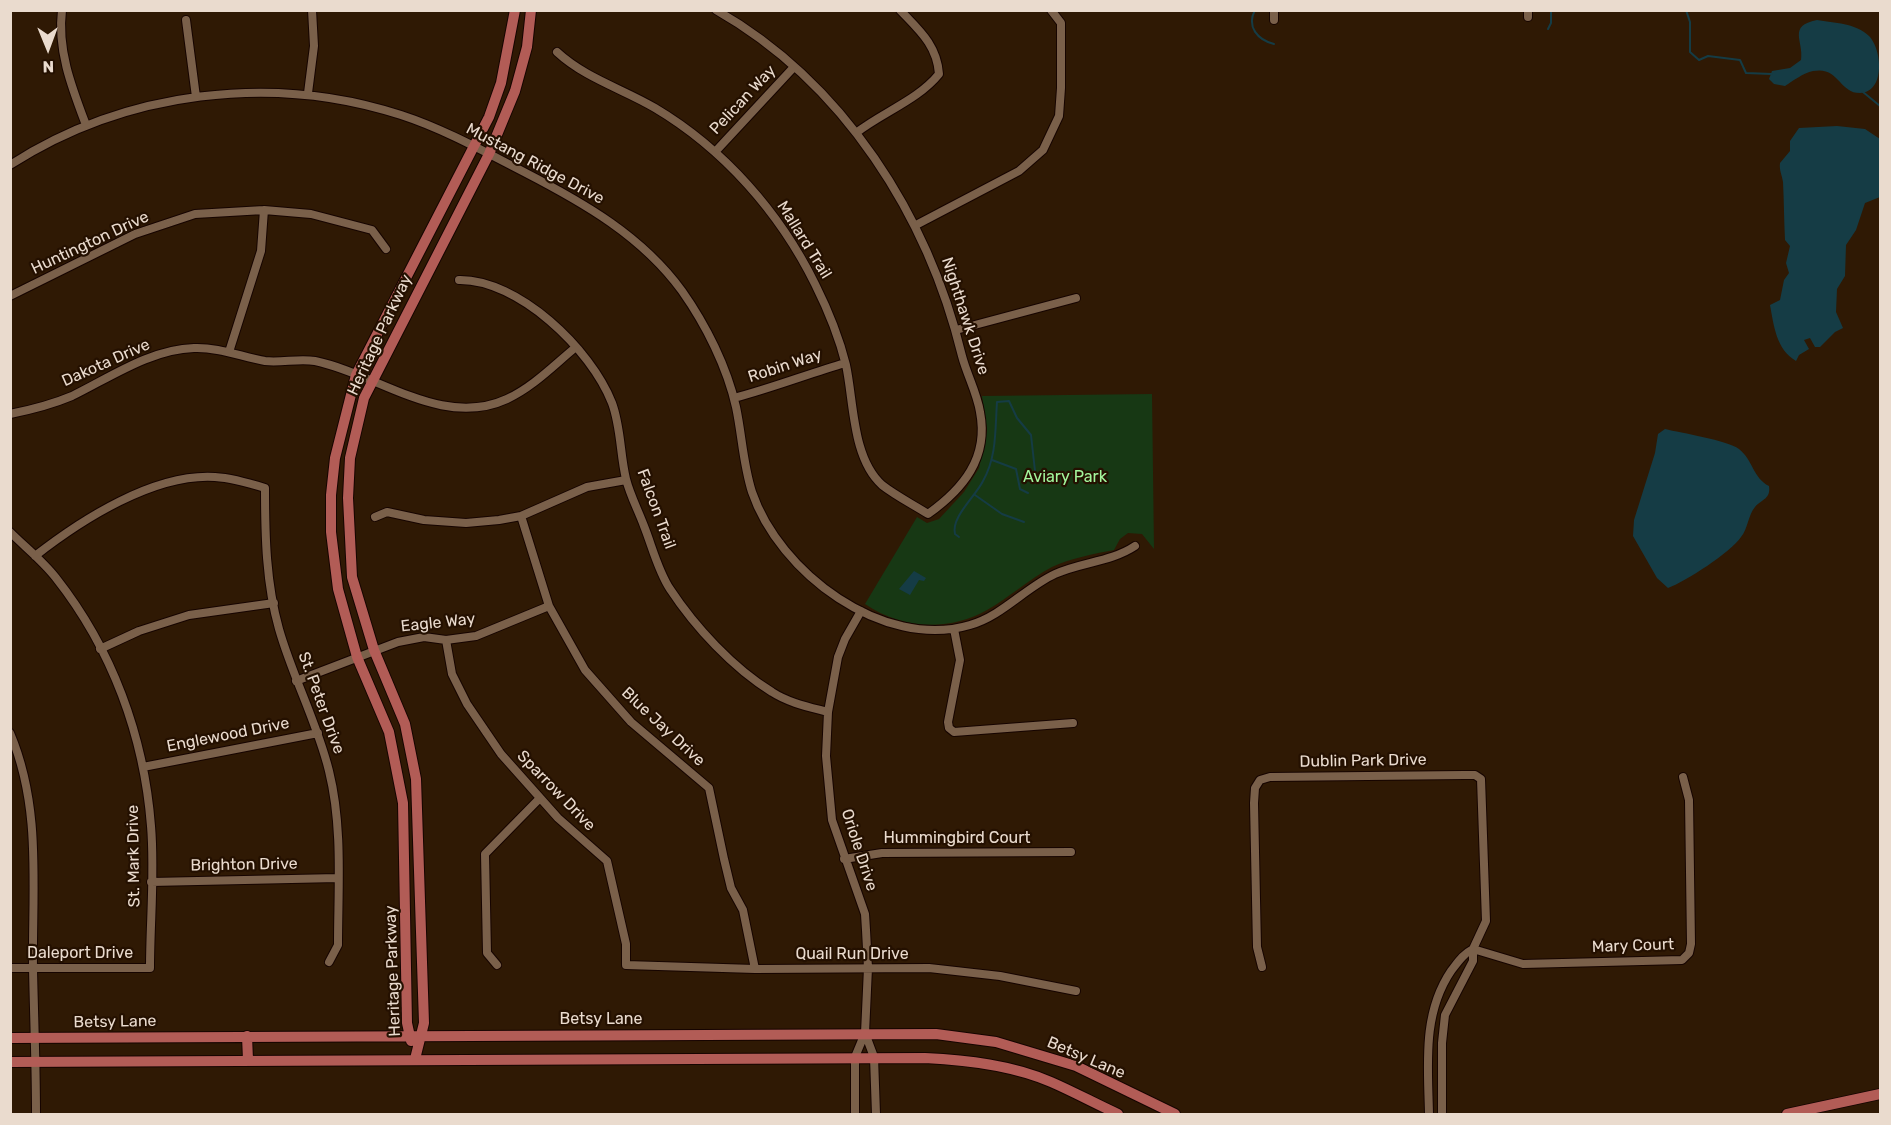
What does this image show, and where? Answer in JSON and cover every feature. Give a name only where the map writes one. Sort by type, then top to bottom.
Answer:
[{"type":"main road","name":"Heritage Parkway","points":[[415,1059],[403,803],[389,732],[357,657],[338,589],[331,532],[335,458],[356,375],[474,147],[501,82],[515,10]]},
{"type":"main road","name":"Heritage Parkway","points":[[415,1035],[424,1023],[416,779],[405,724],[374,650],[352,577],[348,498],[350,458],[364,398],[489,154],[515,91],[527,47],[531,10]]},
{"type":"main road","name":"Betsy Lane","points":[[10,1038],[936,1034],[996,1042],[1076,1066],[1175,1114]]},
{"type":"main road","points":[[247,1036],[248,1060]]},
{"type":"main road","points":[[10,1062],[855,1057],[966,1060],[1009,1068],[1050,1081],[1118,1114]]},
{"type":"main road","points":[[1787,1114],[1881,1094]]},
{"type":"street","points":[[62,10],[60,24],[67,75],[86,125]]},
{"type":"street","points":[[308,93],[314,46],[312,10]]},
{"type":"street","name":"Nighthawk Drive","points":[[716,10],[768,46],[793,68],[856,133],[916,225],[948,300],[981,413],[982,439],[974,468],[954,496],[928,514]]},
{"type":"street","points":[[856,133],[873,120],[928,88],[939,74],[938,60],[931,43],[900,10]]},
{"type":"street","points":[[916,225],[1019,171],[1043,150],[1059,116],[1061,23],[1051,10]]},
{"type":"street","points":[[1274,10],[1274,20]]},
{"type":"street","points":[[186,20],[196,97]]},
{"type":"street","name":"Mallard Trail","points":[[557,52],[571,64],[657,109],[715,152],[759,198],[798,252],[830,315],[845,363],[859,440],[867,465],[882,484],[928,514]]},
{"type":"street","name":"Pelican Way","points":[[715,152],[793,68]]},
{"type":"street","name":"Mustang Ridge Drive","points":[[10,165],[86,125],[143,107],[196,97],[243,93],[308,93],[402,115],[489,154],[571,196],[615,224],[651,255],[682,291],[708,332],[734,398],[752,493],[769,527],[792,559],[807,573],[861,611],[898,628],[931,632],[954,629],[987,618],[1054,574],[1089,562],[1118,556],[1135,546]]},
{"type":"street","points":[[229,352],[261,251],[264,210]]},
{"type":"street","name":"Huntington Drive","points":[[10,296],[135,234],[195,214],[264,210],[311,214],[372,230],[386,249]]},
{"type":"street","name":"Falcon Trail","points":[[459,280],[476,280],[517,298],[556,326],[576,346],[598,377],[611,403],[619,432],[626,480],[669,587],[705,633],[743,670],[773,693],[803,706],[828,712]]},
{"type":"street","points":[[956,330],[1076,298]]},
{"type":"street","name":"Dakota Drive","points":[[10,414],[69,397],[123,370],[163,354],[193,348],[229,352],[266,361],[315,361],[430,403],[466,408],[506,399],[538,379],[576,346]]},
{"type":"street","name":"Robin Way","points":[[734,398],[845,363]]},
{"type":"street","name":"St. Peter Drive","points":[[34,556],[74,525],[106,507],[174,481],[213,477],[265,488],[266,552],[274,603],[296,681],[318,733],[330,774],[337,822],[338,945],[328,962]]},
{"type":"street","points":[[375,518],[387,512],[424,520],[466,523],[520,516],[587,487],[626,480]]},
{"type":"street","name":"Blue Jay Drive","points":[[520,516],[549,606],[585,670],[631,722],[709,788],[731,888],[743,910],[754,969]]},
{"type":"street","name":"St. Mark Drive","points":[[10,532],[55,577],[86,621],[112,671],[134,728],[143,767],[152,829],[150,968]]},
{"type":"street","points":[[100,649],[139,631],[189,615],[274,603]]},
{"type":"street","name":"Eagle Way","points":[[296,681],[398,642],[424,638],[446,640],[476,636],[549,606]]},
{"type":"street","name":"Oriole Drive","points":[[855,1114],[855,1057],[865,1033],[868,968],[865,914],[844,859],[832,820],[827,791],[828,712],[838,657],[861,611]]},
{"type":"street","points":[[954,629],[960,660],[948,722],[949,728],[954,732],[1073,723]]},
{"type":"street","name":"Sparrow Drive","points":[[446,640],[452,674],[468,704],[501,754],[539,799],[607,861],[626,944],[626,965]]},
{"type":"street","points":[[10,733],[20,756],[31,808],[35,867],[33,967],[36,1114]]},
{"type":"street","name":"Englewood Drive","points":[[143,767],[318,733]]},
{"type":"street","name":"Dublin Park Drive","points":[[1262,967],[1257,947],[1254,803],[1258,783],[1270,777],[1475,775],[1481,779],[1486,921],[1473,949],[1473,961],[1445,1015],[1442,1114]]},
{"type":"street","name":"Mary Court","points":[[1473,949],[1522,964],[1682,960],[1689,953],[1691,944],[1689,800],[1683,777]]},
{"type":"street","points":[[497,965],[487,953],[485,854],[539,799]]},
{"type":"street","name":"Hummingbird Court","points":[[844,859],[882,853],[1071,852]]},
{"type":"street","name":"Brighton Drive","points":[[151,882],[338,878]]},
{"type":"street","name":"Dublin Park Drive","points":[[1429,1114],[1429,1024],[1432,1011],[1449,975],[1464,954],[1473,949]]},
{"type":"street","name":"Quail Run Drive","points":[[626,965],[754,969],[928,968],[990,975],[1076,991]]},
{"type":"street","name":"Daleport Drive","points":[[10,968],[150,968]]},
{"type":"street","points":[[1432,1011],[1445,1015]]},
{"type":"street","name":"Oriole Drive","points":[[865,1033],[874,1057],[876,1114]]},
{"type":"street","points":[[1428,1083],[1442,1082]]},
{"type":"green space","name":"Aviary Park","points":[[1152,394],[1154,549],[1142,534],[1128,533],[1120,539],[1114,550],[1052,567],[987,610],[957,622],[925,625],[909,623],[894,619],[865,604],[917,517],[927,523],[939,519],[964,492],[979,468],[987,430],[982,396]]},
{"type":"water","points":[[1817,20],[1858,28],[1869,36],[1877,50],[1879,69],[1874,86],[1868,91],[1853,92],[1834,76],[1822,71],[1806,73],[1785,86],[1774,84],[1769,79],[1772,71],[1790,68],[1801,60],[1800,30],[1802,26]]},
{"type":"water","points":[[1837,126],[1865,129],[1880,139],[1880,197],[1865,203],[1856,230],[1846,245],[1845,276],[1837,289],[1836,312],[1843,328],[1835,332],[1820,347],[1815,347],[1810,338],[1804,340],[1809,349],[1799,355],[1796,361],[1780,344],[1770,305],[1780,300],[1784,280],[1789,273],[1786,263],[1790,246],[1785,240],[1780,163],[1790,151],[1790,141],[1799,128]]},
{"type":"water","points":[[1665,429],[1715,440],[1739,449],[1764,483],[1769,486],[1769,494],[1753,510],[1743,534],[1736,543],[1707,566],[1668,588],[1657,578],[1633,536],[1634,520],[1655,453],[1658,434]]},
{"type":"water","points":[[914,571],[926,578],[924,581],[919,580],[910,595],[899,589]]},
{"type":"waterway","points":[[1255,10],[1252,22],[1255,32],[1274,44]]},
{"type":"waterway","points":[[1548,29],[1551,23],[1551,10]]},
{"type":"waterway","points":[[1686,10],[1690,22],[1690,52],[1699,60],[1708,56],[1740,60],[1746,73],[1772,74]]},
{"type":"waterway","points":[[1863,92],[1880,106]]},
{"type":"waterway","points":[[959,537],[955,534],[957,521],[983,481],[991,462],[995,443],[997,402],[1009,401],[1017,418],[1031,435],[1035,471]]},
{"type":"waterway","points":[[992,460],[1016,469],[1020,489],[1028,493]]},
{"type":"waterway","points":[[975,495],[1002,514],[1024,522]]}]
